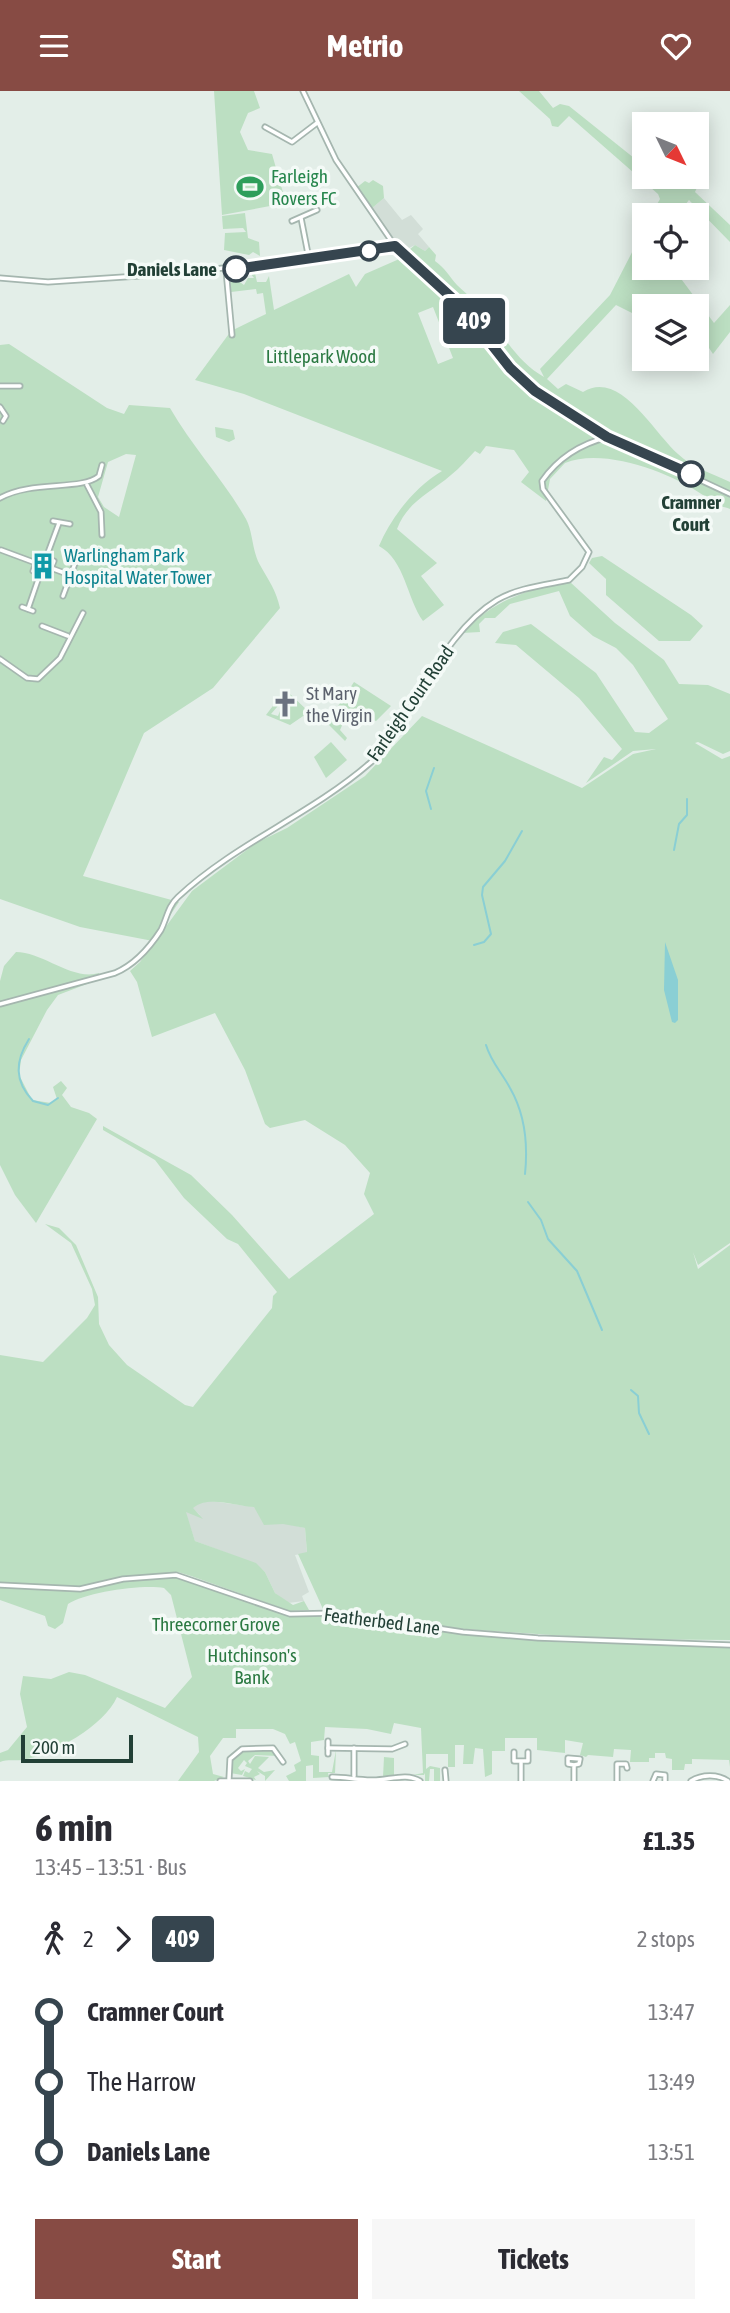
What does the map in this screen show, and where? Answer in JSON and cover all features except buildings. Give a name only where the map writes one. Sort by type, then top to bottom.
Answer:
[{"type":"street","points":[[303,91],[343,172],[395,246],[462,307],[522,380],[596,431],[730,494]]},
{"type":"street","points":[[265,127],[292,142],[317,123]]},
{"type":"street","points":[[292,221],[317,210]]},
{"type":"street","points":[[301,218],[306,259]]},
{"type":"street","points":[[0,278],[78,281],[226,270],[395,246]]},
{"type":"street","points":[[226,270],[232,335]]},
{"type":"street","points":[[0,386],[20,386]]},
{"type":"street","points":[[0,407],[6,416],[12,417]]},
{"type":"street","points":[[3,421],[6,416]]},
{"type":"street","points":[[596,431],[597,440]]},
{"type":"street","name":"Farleigh Court Road","points":[[0,1004],[115,973],[130,964],[160,930],[173,901],[196,881],[247,843],[290,822],[370,764],[450,647],[476,616],[497,600],[514,592],[569,580],[575,575],[589,552],[543,489],[541,481],[558,463],[578,448],[607,437]]},
{"type":"street","points":[[0,498],[36,486],[87,485],[99,476],[102,465]]},
{"type":"street","points":[[87,485],[102,512],[102,535]]},
{"type":"street","points":[[53,521],[70,524]]},
{"type":"street","points":[[46,558],[59,523]]},
{"type":"street","points":[[0,542],[0,551],[36,563]]},
{"type":"street","points":[[39,556],[54,561],[48,576],[33,571],[36,563],[39,556]]},
{"type":"street","points":[[62,596],[77,558]]},
{"type":"street","points":[[51,568],[70,575]]},
{"type":"street","points":[[22,607],[30,610],[40,574]]},
{"type":"street","points":[[0,659],[27,678],[38,679],[60,658],[68,636],[83,613]]},
{"type":"street","points":[[42,626],[68,636]]},
{"type":"street","name":"Featherbed Lane","points":[[0,1585],[80,1589],[123,1579],[164,1574],[198,1581],[290,1614],[338,1613],[463,1632],[538,1639],[730,1645]]},
{"type":"street","points":[[328,1741],[328,1754]]},
{"type":"street","points":[[328,1748],[392,1749],[405,1744]]},
{"type":"street","points":[[229,1779],[229,1760],[242,1749],[273,1748],[283,1762]]},
{"type":"street","points":[[354,1748],[354,1776]]},
{"type":"street","points":[[514,1752],[514,1761],[521,1763],[528,1761],[528,1752]]},
{"type":"street","points":[[521,1763],[521,1781]]},
{"type":"street","points":[[617,1781],[617,1765],[626,1764],[627,1768]]},
{"type":"street","points":[[573,1781],[574,1765]]},
{"type":"street","points":[[446,1770],[446,1781]]},
{"type":"street","points":[[653,1781],[655,1774],[665,1775],[665,1781]]},
{"type":"street","points":[[332,1777],[354,1776],[367,1780],[412,1778],[420,1781]]},
{"type":"street","points":[[219,1781],[250,1781]]},
{"type":"street","points":[[691,1781],[728,1781]]},
{"type":"shaded area","points":[[384,198],[402,220],[411,215],[423,229],[418,234],[429,247],[425,251],[415,245],[405,250],[371,209]]},
{"type":"shaded area","points":[[211,1501],[254,1507],[283,1523],[305,1528],[307,1553],[295,1555],[309,1592],[302,1596],[304,1601],[288,1603],[275,1593],[265,1572],[256,1564],[195,1541],[185,1511],[200,1515],[192,1508],[199,1503]]},
{"type":"green space","points":[[214,91],[254,91],[260,108],[248,113],[240,132],[248,150],[272,154],[286,203],[222,215]]},
{"type":"green space","points":[[519,91],[539,91],[553,108],[560,104],[569,106],[632,156],[632,171],[569,116],[558,127],[552,126],[550,119]]},
{"type":"green space","points":[[373,180],[383,186],[384,198],[371,209],[356,188],[365,181],[369,183]]},
{"type":"green space","points":[[652,189],[696,189],[695,192],[707,203],[692,203],[689,200],[687,203],[658,203],[660,199]]},
{"type":"green space","points":[[709,205],[730,225],[730,242],[709,220]]},
{"type":"green space","points":[[245,213],[248,238],[259,242],[260,256],[253,252],[249,255],[224,250],[225,233],[246,232],[243,228],[223,229],[222,216]]},
{"type":"green space","name":"Littlepark Wood","points":[[415,245],[425,251],[429,247],[436,255],[435,261],[482,308],[518,356],[544,377],[540,369],[610,295],[632,252],[632,280],[682,280],[692,294],[632,294],[632,313],[616,305],[547,379],[558,389],[566,384],[583,392],[597,387],[610,389],[623,396],[683,459],[730,482],[730,509],[711,504],[689,486],[655,471],[636,464],[598,458],[565,463],[550,479],[546,501],[521,482],[529,472],[514,450],[486,446],[480,454],[475,451],[413,505],[397,529],[437,563],[421,576],[444,605],[423,621],[395,561],[379,546],[390,524],[405,504],[422,485],[442,471],[244,394],[195,380],[231,331],[266,314],[263,293],[257,294],[256,289],[231,292],[230,282],[237,280],[244,285],[248,278],[254,278],[247,269],[254,269],[257,282],[266,282],[269,276],[274,310],[349,274],[356,287],[365,274],[397,260]],"holes":[[[433,307],[453,358],[438,364],[418,313]]]},
{"type":"green space","points":[[730,305],[730,332],[713,354],[709,348],[709,316],[714,323]]},
{"type":"green space","points":[[9,344],[107,408],[124,414],[129,405],[170,408],[246,519],[257,560],[280,608],[213,688],[144,733],[83,876],[179,902],[153,941],[80,927],[0,899],[0,345]],"holes":[[[126,454],[136,455],[119,517],[104,507],[98,497],[108,462]]]},
{"type":"green space","points":[[215,427],[233,430],[235,439],[229,442],[216,437]]},
{"type":"green space","points":[[602,556],[691,615],[703,626],[690,641],[659,641],[606,595],[606,579],[589,563],[592,558]]},
{"type":"green space","points":[[570,582],[615,623],[664,660],[679,684],[708,685],[730,694],[730,751],[723,754],[695,743],[722,759],[730,756],[730,1243],[698,1265],[693,1252],[698,1269],[730,1245],[730,1640],[611,1639],[464,1629],[323,1609],[298,1554],[307,1552],[305,1528],[283,1524],[264,1525],[254,1507],[222,1502],[206,1502],[193,1508],[203,1519],[186,1512],[195,1541],[256,1563],[265,1572],[275,1593],[293,1605],[304,1601],[309,1610],[290,1611],[178,1572],[177,1577],[288,1616],[333,1614],[393,1621],[463,1634],[554,1642],[730,1647],[730,1767],[729,1760],[692,1759],[692,1764],[685,1764],[684,1770],[672,1770],[672,1759],[666,1758],[665,1753],[655,1753],[655,1758],[649,1758],[649,1762],[630,1762],[631,1750],[614,1749],[613,1757],[586,1757],[580,1755],[583,1743],[565,1740],[565,1753],[537,1750],[537,1738],[505,1738],[505,1751],[492,1751],[492,1774],[485,1777],[483,1749],[475,1748],[473,1764],[463,1764],[464,1745],[455,1745],[455,1767],[448,1767],[448,1754],[426,1754],[426,1769],[430,1766],[440,1768],[440,1781],[434,1781],[434,1769],[430,1769],[429,1781],[425,1781],[425,1773],[413,1775],[423,1773],[421,1728],[394,1723],[391,1734],[367,1729],[325,1727],[324,1740],[311,1742],[311,1755],[319,1756],[319,1772],[332,1772],[336,1750],[335,1773],[328,1773],[329,1777],[313,1778],[313,1765],[306,1766],[306,1781],[289,1781],[286,1776],[296,1771],[294,1765],[301,1761],[295,1742],[290,1744],[285,1734],[273,1729],[236,1729],[236,1738],[223,1738],[210,1756],[213,1774],[224,1777],[214,1781],[178,1781],[199,1752],[198,1737],[117,1697],[111,1708],[90,1728],[63,1745],[34,1757],[0,1762],[0,1753],[8,1750],[27,1727],[20,1694],[23,1676],[51,1679],[69,1672],[85,1675],[165,1708],[192,1677],[171,1595],[164,1588],[115,1590],[76,1600],[68,1604],[63,1623],[55,1629],[48,1626],[45,1616],[0,1600],[0,1355],[43,1362],[87,1318],[95,1305],[92,1289],[71,1243],[45,1224],[59,1228],[76,1245],[98,1297],[99,1324],[109,1345],[127,1365],[185,1405],[193,1407],[272,1308],[273,1296],[277,1292],[238,1244],[227,1239],[184,1198],[155,1160],[103,1130],[103,1126],[191,1175],[232,1215],[289,1279],[374,1214],[364,1194],[370,1173],[345,1145],[305,1120],[270,1128],[265,1124],[245,1070],[215,1013],[152,1037],[137,982],[130,971],[140,962],[192,891],[256,843],[287,828],[365,776],[422,716],[582,788],[633,754],[656,749],[633,751],[586,783],[604,757],[612,760],[622,749],[579,698],[516,645],[495,643],[503,632],[531,624],[596,673],[635,732],[649,733],[668,719],[633,665],[616,648],[593,636],[570,616],[559,591],[510,604],[495,618],[485,618],[479,624],[480,632],[462,633],[499,604],[539,588]]},
{"type":"green space","points":[[354,682],[391,706],[376,721],[348,712],[340,730],[347,738],[345,741],[327,723]]},
{"type":"green space","points":[[285,690],[289,693],[271,714],[278,716],[280,711],[287,711],[293,701],[290,694],[309,712],[290,725],[266,715]]},
{"type":"green space","points":[[331,742],[347,760],[326,778],[314,757]]},
{"type":"green space","points":[[16,952],[37,956],[78,973],[99,973],[100,979],[58,995],[47,1010],[21,1060],[19,1075],[32,1100],[51,1103],[57,1099],[53,1087],[61,1081],[67,1088],[62,1095],[71,1107],[97,1119],[36,1223],[15,1195],[0,1165],[0,981],[4,966]]},
{"type":"green space","points":[[242,1750],[274,1751],[278,1756],[255,1755],[248,1761],[250,1764],[255,1756],[269,1757],[258,1768],[264,1772],[275,1770],[265,1781],[265,1776],[257,1771],[260,1774],[254,1777],[256,1780],[243,1776],[245,1771],[249,1773],[252,1769],[245,1766],[247,1763],[244,1760],[238,1768],[241,1771],[245,1769],[242,1775],[230,1773],[231,1760]]},
{"type":"green space","points":[[384,1757],[394,1758],[394,1775],[387,1778],[383,1777]]},
{"type":"water","points":[[665,942],[678,980],[678,1020],[675,1023],[672,1022],[664,990]]},
{"type":"waterway","points":[[431,809],[426,791],[434,768]]},
{"type":"waterway","points":[[674,850],[679,824],[687,815],[687,799]]},
{"type":"waterway","points":[[474,945],[484,942],[491,934],[482,895],[483,887],[505,861],[522,831]]},
{"type":"waterway","points":[[29,1039],[19,1063],[22,1086],[33,1101],[48,1105],[58,1098]]},
{"type":"waterway","points":[[486,1045],[519,1108],[526,1141],[525,1174]]},
{"type":"waterway","points":[[528,1202],[541,1220],[548,1239],[577,1271],[602,1330]]},
{"type":"waterway","points":[[631,1390],[638,1396],[639,1413],[649,1434]]},
{"type":"bus line","name":"409","points":[[236,269],[395,246],[462,307],[510,368],[535,391],[607,437],[691,474]]},
{"type":"place","name":"Farleigh Rovers FC","points":[[250,187]]},
{"type":"place","name":"Daniels Lane","points":[[236,269]]},
{"type":"place","name":"Cramner Court","points":[[691,474]]},
{"type":"place","name":"Warlingham Park Hospital Water Tower","points":[[43,566]]},
{"type":"place","name":"St Mary the Virgin","points":[[285,704]]},
{"type":"park label","name":"Threecorner Grove","points":[[216,1624]]},
{"type":"park label","name":"Hutchinson's Bank","points":[[252,1666]]}]
